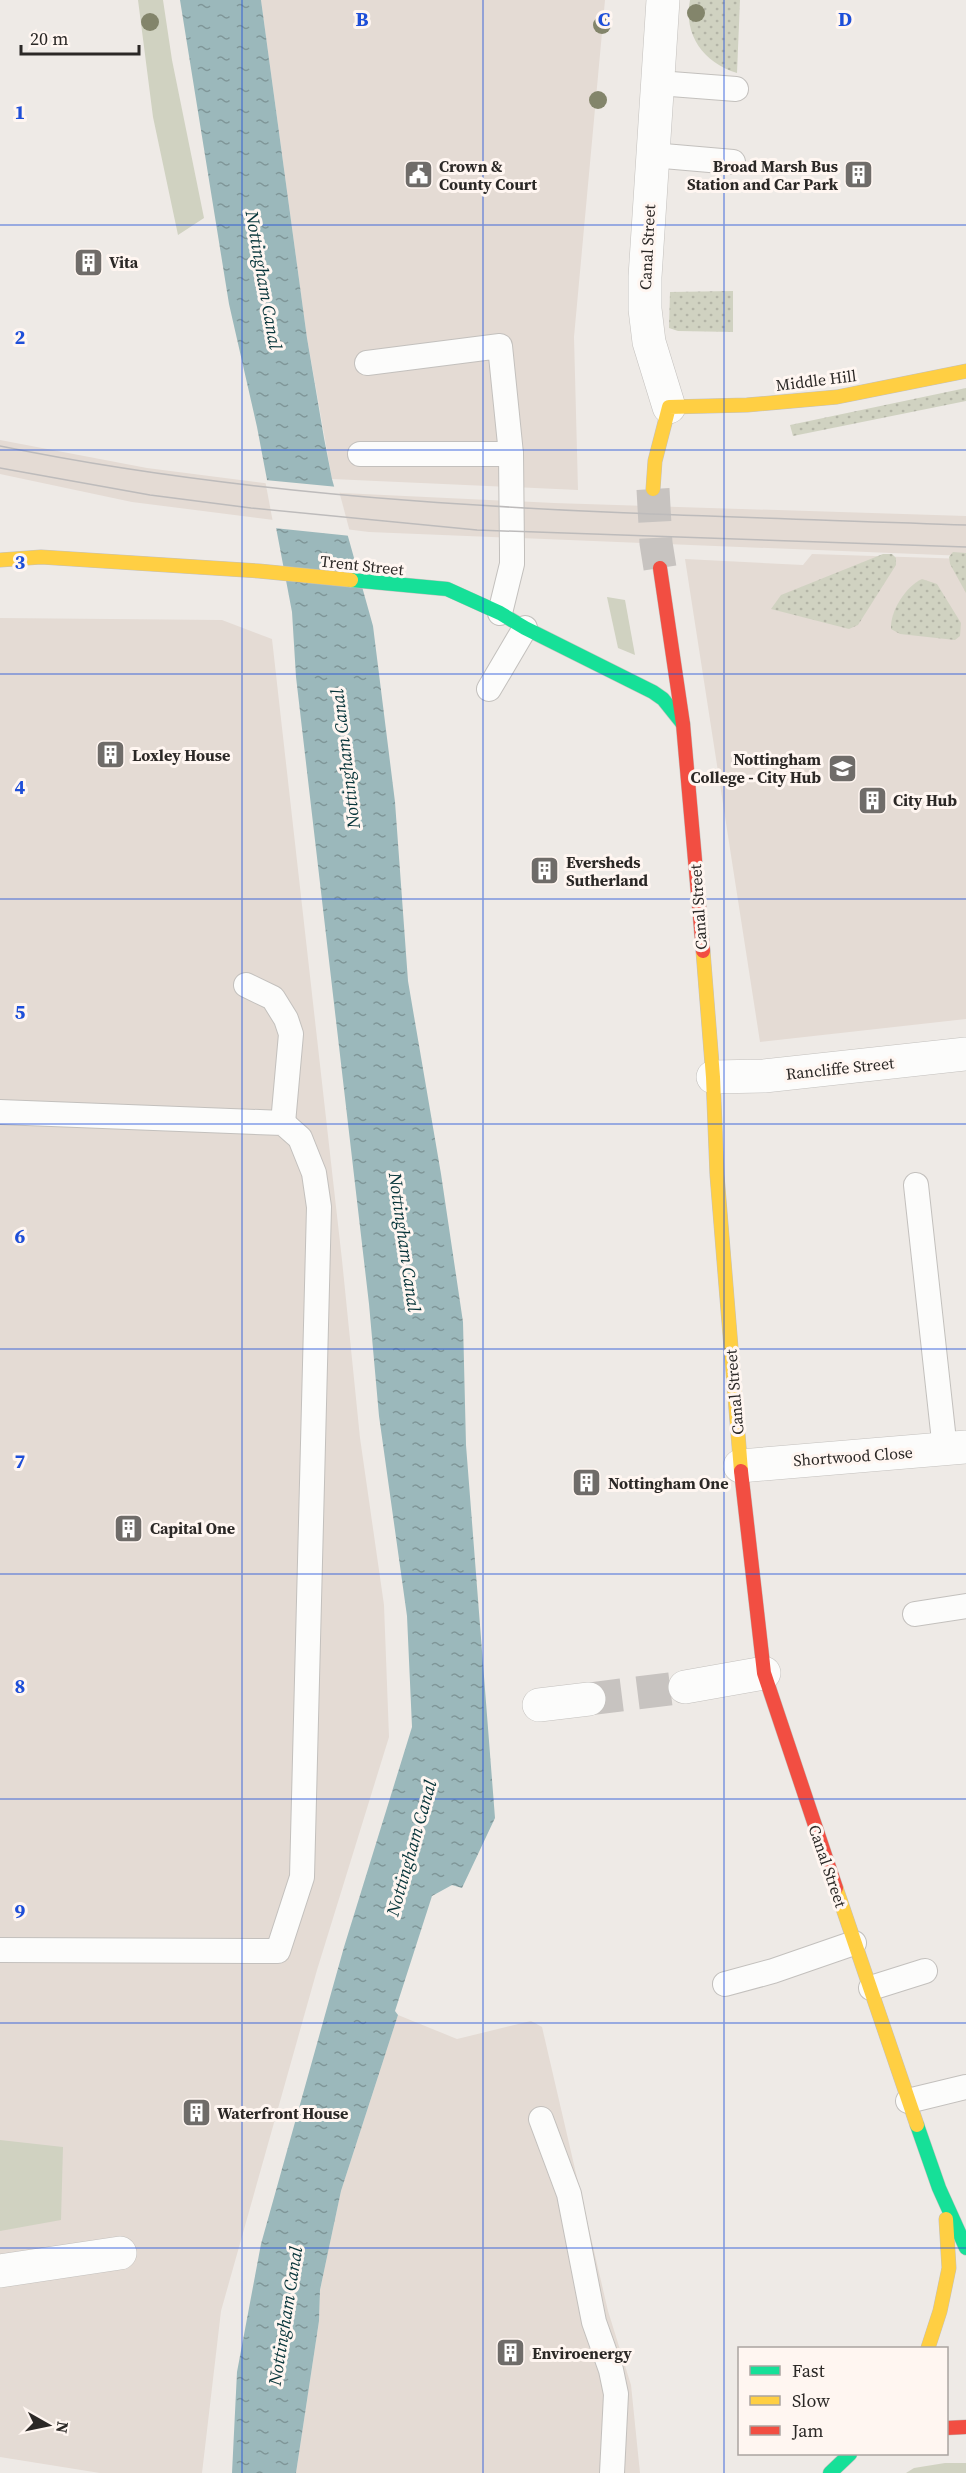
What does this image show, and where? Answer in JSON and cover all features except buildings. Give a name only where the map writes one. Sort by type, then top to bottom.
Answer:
[{"type":"main road","name":"Middle Hill","points":[[669,407],[747,405],[837,397],[966,371]]},
{"type":"main road","points":[[653,489],[655,461],[669,407]]},
{"type":"main road","name":"Trent Street","points":[[0,560],[41,557],[259,571],[447,589],[500,613],[525,628],[653,692],[663,699],[683,724]]},
{"type":"main road","name":"Canal Street","points":[[660,568],[683,724],[713,1077],[717,1175],[740,1466],[764,1673],[908,2101],[939,2188],[965,2242]]},
{"type":"main road","name":"Canal Street","points":[[929,2347],[938,2321],[949,2268],[946,2220],[939,2188]]},
{"type":"main road","points":[[948,2428],[966,2427]]},
{"type":"main road","points":[[830,2473],[848,2455]]},
{"type":"street","name":"Canal Street","points":[[663,0],[652,155],[645,309],[649,342],[669,407]]},
{"type":"street","name":"Rancliffe Street","points":[[713,1077],[764,1076],[966,1054]]},
{"type":"street","name":"Shortwood Close","points":[[740,1466],[956,1448]]},
{"type":"street","points":[[686,1687],[764,1673]]},
{"type":"street","points":[[539,1705],[589,1699]]},
{"type":"street","points":[[0,2271],[120,2253]]},
{"type":"lane","points":[[657,83],[736,89]]},
{"type":"lane","points":[[652,155],[733,162]]},
{"type":"lane","points":[[367,363],[500,346],[511,454],[512,564],[500,613]]},
{"type":"lane","points":[[360,454],[511,454]]},
{"type":"lane","points":[[489,689],[525,628]]},
{"type":"lane","points":[[246,986],[262,991],[273,998],[286,1019],[291,1034],[283,1123]]},
{"type":"lane","points":[[0,1112],[283,1123],[300,1138],[314,1173],[319,1207],[302,1877],[278,1951],[0,1950]]},
{"type":"lane","points":[[916,1185],[956,1448]]},
{"type":"lane","points":[[915,1614],[966,1606]]},
{"type":"lane","points":[[725,1984],[773,1971],[854,1943]]},
{"type":"lane","points":[[871,1988],[925,1971]]},
{"type":"lane","points":[[908,2101],[966,2087]]},
{"type":"lane","points":[[541,2119],[569,2194],[594,2322],[611,2370],[616,2394],[612,2473]]},
{"type":"shaded area","points":[[261,0],[605,0],[574,337],[578,490],[332,479],[307,338]]},
{"type":"shaded area","points":[[0,440],[147,468],[342,493],[554,503],[966,516],[966,556],[369,532],[132,502],[0,474]]},
{"type":"shaded area","name":"Nottingham College - City Hub","points":[[812,554],[966,559],[966,1019],[760,1042],[685,559],[803,565]]},
{"type":"shaded area","points":[[0,618],[222,620],[272,639],[360,1438],[384,1605],[389,1737],[317,1970],[221,2311],[202,2473],[100,2473],[0,2457]]},
{"type":"shaded area","points":[[398,2015],[457,2039],[531,2021],[542,2027],[608,2311],[631,2385],[640,2473],[296,2473],[319,2321],[320,2290],[341,2191]]},
{"type":"green space","points":[[138,0],[163,0],[172,60],[204,218],[178,235],[153,117]]},
{"type":"green space","points":[[690,0],[740,0],[737,73],[715,62],[698,46],[690,25]]},
{"type":"green space","points":[[733,291],[733,332],[678,331],[669,328],[670,292]]},
{"type":"green space","points":[[966,388],[966,401],[793,436],[790,425]]},
{"type":"green space","points":[[953,552],[966,553],[966,593],[950,564],[949,557]]},
{"type":"green space","points":[[883,554],[892,554],[896,558],[896,565],[858,625],[849,629],[771,609],[781,595]]},
{"type":"green space","points":[[922,579],[937,584],[961,623],[960,636],[955,640],[900,634],[891,629],[893,615],[900,600],[910,587]]},
{"type":"green space","points":[[607,597],[625,600],[635,655],[618,648]]},
{"type":"green space","points":[[0,2140],[63,2147],[61,2220],[0,2231]]},
{"type":"green space","points":[[945,2463],[966,2463],[966,2473],[906,2473],[914,2468]]},
{"type":"water","name":"Nottingham Canal","points":[[180,0],[261,0],[307,338],[324,438],[332,479],[373,626],[395,802],[408,981],[441,1174],[463,1322],[466,1445],[495,1818],[462,1888],[452,1885],[432,1896],[395,2011],[398,2015],[341,2191],[320,2290],[319,2321],[296,2473],[232,2473],[237,2372],[261,2244],[344,1947],[412,1727],[407,1616],[379,1416],[369,1304],[296,677],[292,612],[257,427],[229,304]]},
{"type":"pier","points":[[265,480],[338,487],[351,536],[274,528]]},
{"type":"tunnel","points":[[653,489],[660,568]]},
{"type":"tunnel","points":[[589,1699],[685,1687]]},
{"type":"tram line","points":[[0,446],[119,468],[239,484],[360,496],[602,512],[966,525]]},
{"type":"tram line","points":[[0,468],[150,495],[251,508],[477,530],[966,547]]},
{"type":"traffic: fast","points":[[351,580],[447,589],[500,613],[525,628],[653,692],[663,699],[683,724]]},
{"type":"traffic: fast","points":[[917,2125],[939,2188],[966,2248]]},
{"type":"traffic: fast","points":[[830,2473],[849,2455]]},
{"type":"traffic: slow","points":[[653,489],[655,461],[669,407],[747,405],[837,397],[966,371]]},
{"type":"traffic: slow","points":[[0,560],[41,557],[259,571],[351,580]]},
{"type":"traffic: slow","points":[[703,951],[713,1077],[717,1175],[741,1471]]},
{"type":"traffic: slow","points":[[836,1888],[917,2125]]},
{"type":"traffic: slow","points":[[928,2347],[940,2311],[949,2268],[946,2219]]},
{"type":"traffic: jam","points":[[660,568],[683,724],[703,951]]},
{"type":"traffic: jam","points":[[741,1471],[764,1673],[836,1888]]},
{"type":"traffic: jam","points":[[948,2428],[966,2427]]},
{"type":"place","name":"Crown & County Court","points":[[418,175]]},
{"type":"place","name":"Broad Marsh Bus Station and Car Park","points":[[859,175]]},
{"type":"place","name":"Vita","points":[[88,262]]},
{"type":"place","name":"Loxley House","points":[[111,755]]},
{"type":"place","name":"Nottingham College - City Hub","points":[[842,768]]},
{"type":"place","name":"City Hub","points":[[872,800]]},
{"type":"place","name":"Eversheds Sutherland","points":[[545,871]]},
{"type":"place","name":"Nottingham One","points":[[587,1483]]},
{"type":"place","name":"Capital One","points":[[129,1528]]},
{"type":"place","name":"Waterfront House","points":[[196,2113]]},
{"type":"place","name":"Enviroenergy","points":[[511,2353]]}]
